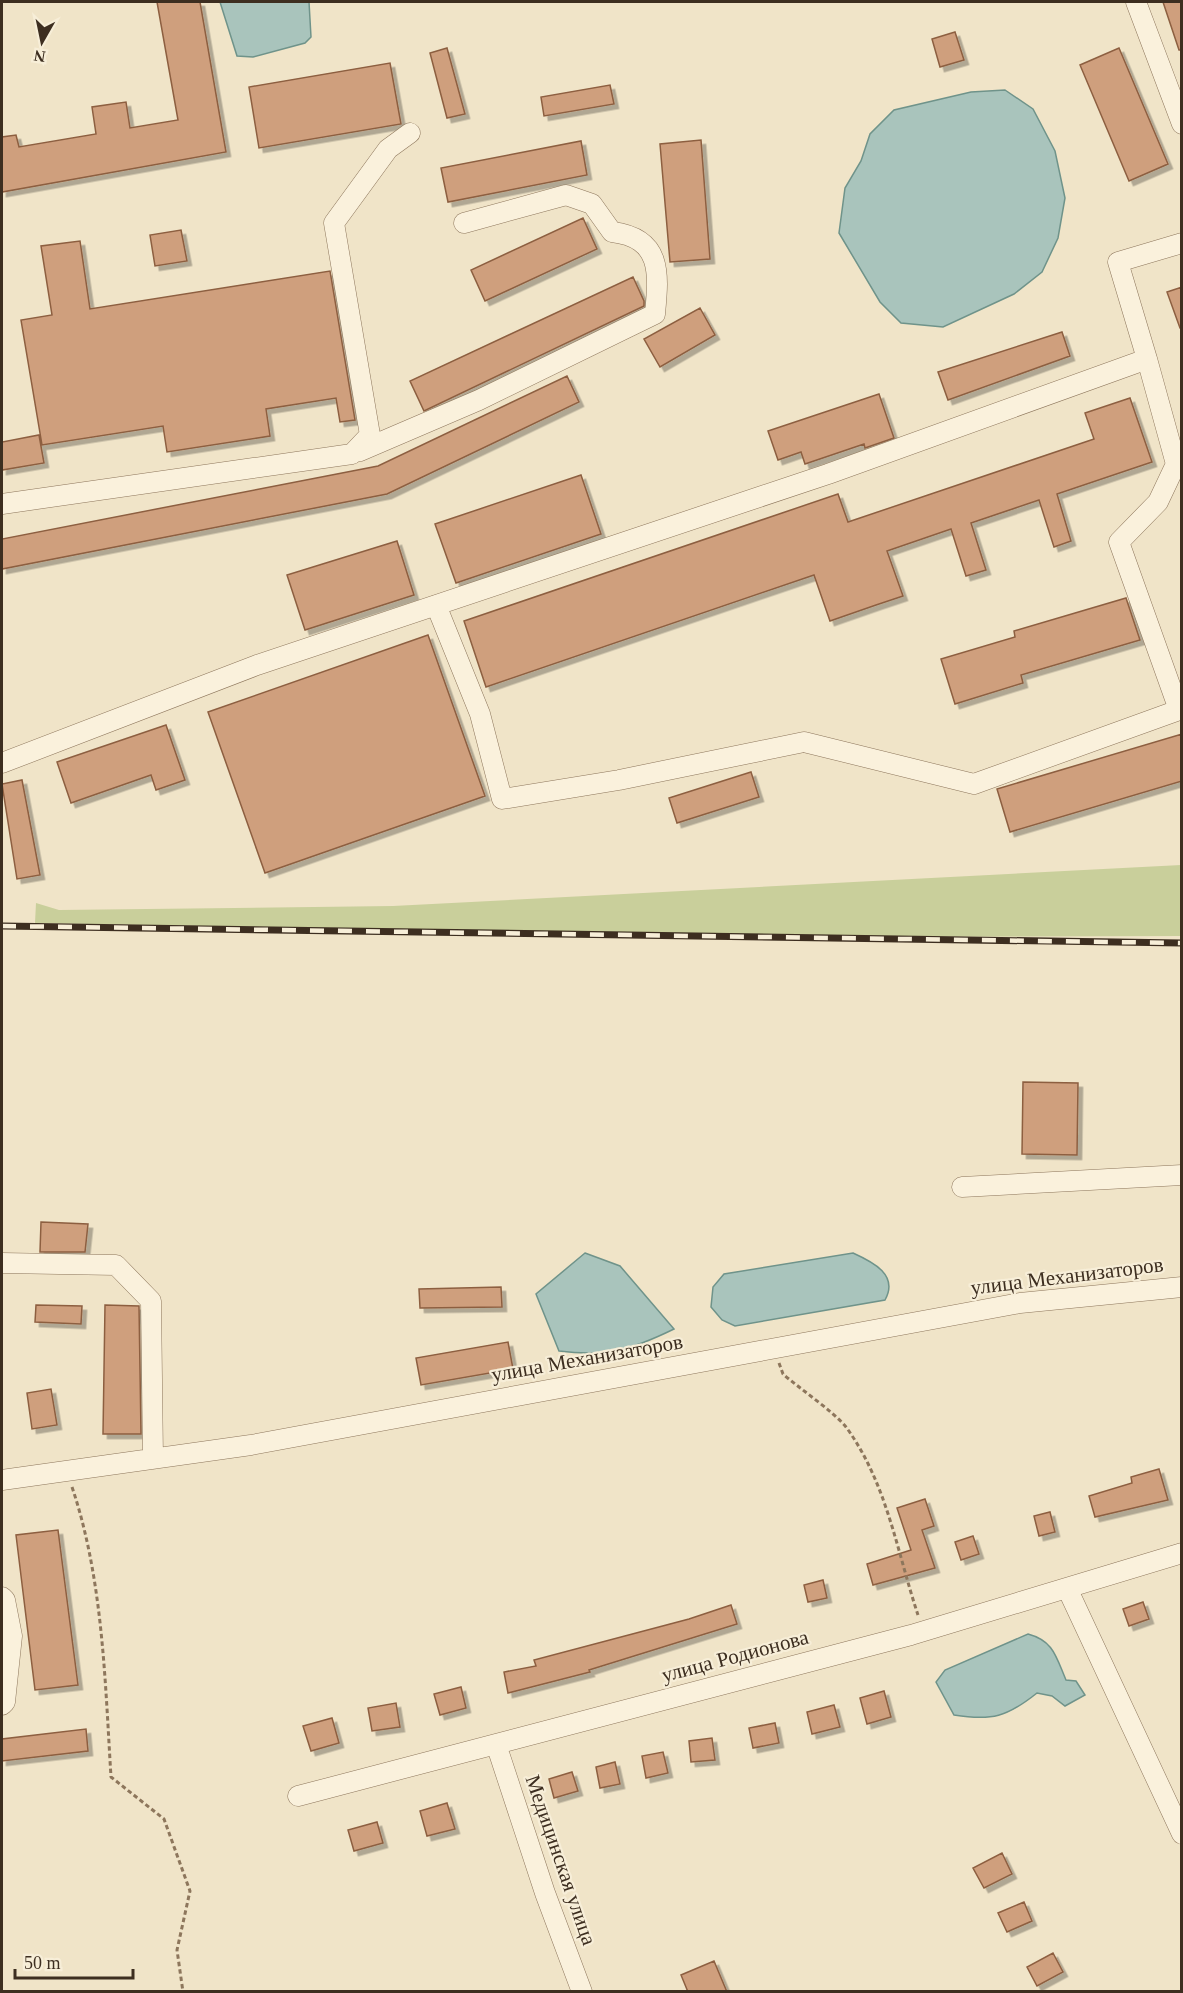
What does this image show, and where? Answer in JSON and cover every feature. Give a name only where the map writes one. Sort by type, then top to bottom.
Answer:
[{"type":"street","points":[[1136,2],[1182,124]]},
{"type":"street","points":[[352,454],[370,435],[333,223],[388,149],[410,133]]},
{"type":"street","points":[[2,504],[352,454],[479,400],[655,314],[659,279],[650,250],[631,234],[612,232],[592,204],[566,195],[464,223]]},
{"type":"street","points":[[436,605],[480,714],[502,799],[619,780],[804,742],[974,784],[1179,710],[1119,542],[1158,502],[1176,464],[1148,359],[1118,262],[1182,243]]},
{"type":"street","points":[[2,763],[257,665],[828,474],[1148,359]]},
{"type":"street","points":[[962,1187],[1182,1175]]},
{"type":"street","points":[[2,1263],[116,1265],[151,1301],[153,1458]]},
{"type":"street","name":"улица Механизаторов","points":[[2,1480],[250,1445],[1020,1303],[1182,1287]]},
{"type":"street","name":"улица Родионова","points":[[298,1796],[923,1631],[1182,1553]]},
{"type":"street","points":[[1067,1587],[1182,1834]]},
{"type":"street","points":[[2,1597],[5,1600],[12,1636],[5,1702],[2,1705]]},
{"type":"street","name":"Медицинская улица","points":[[496,1744],[582,1992]]},
{"type":"path","points":[[773,1348],[783,1374],[845,1426],[870,1468],[894,1527],[908,1584],[923,1631]]},
{"type":"path","points":[[67,1471],[86,1528],[104,1663],[111,1777],[164,1818],[190,1891],[177,1950],[183,1992]]},
{"type":"green space","points":[[1181,865],[1181,936],[806,937],[35,923],[36,903],[59,910],[393,906]]},
{"type":"water","points":[[220,2],[309,2],[311,37],[305,43],[253,57],[237,56]]},
{"type":"water","points":[[1005,90],[1033,109],[1055,151],[1065,198],[1058,238],[1042,272],[1014,294],[943,327],[901,323],[880,302],[839,233],[845,188],[861,161],[870,134],[894,110],[971,92]]},
{"type":"water","points":[[585,1253],[620,1266],[674,1329],[645,1342],[618,1350],[591,1353],[559,1351],[536,1294]]},
{"type":"water","points":[[853,1253],[876,1265],[882,1271],[889,1283],[885,1300],[735,1326],[722,1320],[711,1307],[713,1287],[724,1274]]},
{"type":"water","points":[[1028,1634],[1044,1641],[1049,1646],[1066,1680],[1076,1681],[1085,1695],[1065,1706],[1052,1696],[1037,1693],[1017,1707],[999,1715],[979,1717],[954,1715],[936,1682],[945,1670]]},
{"type":"building","points":[[157,2],[200,2],[226,152],[2,192],[2,137],[16,135],[19,147],[96,134],[92,107],[126,102],[130,128],[178,120]]},
{"type":"building","points":[[1163,2],[1182,2],[1182,50],[1179,50]]},
{"type":"building","points":[[955,32],[964,60],[940,67],[932,39]]},
{"type":"building","points":[[447,48],[465,114],[447,118],[430,53]]},
{"type":"building","points":[[1119,48],[1168,164],[1129,181],[1080,65]]},
{"type":"building","points":[[390,63],[401,124],[259,148],[249,87]]},
{"type":"building","points":[[610,85],[614,104],[544,116],[541,97]]},
{"type":"building","points":[[701,140],[710,259],[670,262],[660,144]]},
{"type":"building","points":[[581,141],[587,175],[448,202],[441,168]]},
{"type":"building","points":[[583,218],[597,249],[485,301],[471,270]]},
{"type":"building","points":[[181,230],[187,261],[155,266],[150,235]]},
{"type":"building","points":[[80,241],[90,309],[330,271],[355,420],[340,422],[336,398],[266,409],[270,436],[167,452],[163,426],[42,445],[21,320],[52,315],[41,246]]},
{"type":"building","points":[[633,277],[644,306],[424,411],[410,381]]},
{"type":"building","points":[[1182,287],[1182,328],[1180,328],[1167,292]]},
{"type":"building","points":[[700,308],[715,335],[660,367],[644,339]]},
{"type":"building","points":[[1062,332],[1070,356],[948,400],[938,372]]},
{"type":"building","points":[[567,376],[579,402],[387,494],[2,569],[2,539],[378,466]]},
{"type":"building","points":[[879,394],[894,438],[865,448],[864,444],[805,464],[801,452],[778,460],[768,431]]},
{"type":"building","points":[[1130,398],[1152,462],[1057,494],[1071,541],[1054,547],[1039,500],[971,523],[986,570],[966,576],[951,529],[887,551],[903,596],[830,621],[814,575],[486,687],[464,621],[838,494],[848,522],[1094,439],[1085,413]]},
{"type":"building","points":[[39,435],[44,463],[2,470],[2,442]]},
{"type":"building","points":[[581,475],[601,534],[456,583],[435,524]]},
{"type":"building","points":[[397,541],[414,595],[305,630],[287,575]]},
{"type":"building","points":[[1126,598],[1140,640],[1021,675],[1023,683],[955,704],[941,659],[1015,637],[1014,631]]},
{"type":"building","points":[[428,635],[485,796],[265,873],[208,712]]},
{"type":"building","points":[[166,725],[185,780],[156,790],[151,775],[71,803],[57,762]]},
{"type":"building","points":[[1182,734],[1182,781],[1010,832],[997,789]]},
{"type":"building","points":[[751,772],[759,797],[677,823],[669,798]]},
{"type":"building","points":[[22,780],[40,875],[17,879],[2,784]]},
{"type":"building","points":[[1023,1082],[1078,1083],[1077,1155],[1022,1154]]},
{"type":"building","points":[[41,1222],[88,1224],[85,1252],[40,1252]]},
{"type":"building","points":[[501,1287],[502,1307],[420,1308],[419,1289]]},
{"type":"building","points":[[36,1305],[82,1306],[81,1324],[35,1322]]},
{"type":"building","points":[[105,1305],[139,1306],[141,1434],[103,1434]]},
{"type":"building","points":[[508,1342],[513,1369],[421,1385],[416,1358]]},
{"type":"building","points":[[51,1389],[57,1425],[32,1429],[27,1393]]},
{"type":"building","points":[[1159,1469],[1168,1500],[1095,1517],[1089,1496],[1132,1483],[1131,1477]]},
{"type":"building","points":[[925,1499],[934,1526],[922,1530],[935,1568],[873,1585],[867,1564],[911,1550],[897,1508]]},
{"type":"building","points":[[1050,1512],[1055,1532],[1039,1536],[1034,1516]]},
{"type":"building","points":[[58,1530],[78,1685],[35,1690],[16,1535]]},
{"type":"building","points":[[973,1536],[979,1554],[961,1560],[955,1542]]},
{"type":"building","points":[[823,1580],[827,1598],[808,1602],[804,1585]]},
{"type":"building","points":[[1143,1602],[1149,1619],[1129,1626],[1123,1609]]},
{"type":"building","points":[[731,1605],[737,1624],[589,1670],[590,1672],[508,1693],[504,1672],[536,1666],[534,1660],[689,1619]]},
{"type":"building","points":[[461,1687],[466,1708],[440,1715],[434,1694]]},
{"type":"building","points":[[884,1691],[891,1717],[867,1724],[860,1698]]},
{"type":"building","points":[[396,1703],[400,1727],[372,1731],[368,1708]]},
{"type":"building","points":[[834,1705],[840,1727],[812,1734],[807,1712]]},
{"type":"building","points":[[332,1718],[339,1743],[311,1751],[303,1726]]},
{"type":"building","points":[[775,1723],[779,1743],[753,1748],[749,1728]]},
{"type":"building","points":[[86,1729],[88,1751],[2,1761],[2,1739]]},
{"type":"building","points":[[712,1738],[715,1760],[691,1762],[689,1741]]},
{"type":"building","points":[[663,1752],[668,1773],[646,1778],[642,1756]]},
{"type":"building","points":[[615,1762],[620,1784],[600,1788],[596,1767]]},
{"type":"building","points":[[572,1772],[578,1791],[554,1798],[549,1779]]},
{"type":"building","points":[[447,1803],[455,1829],[427,1836],[420,1811]]},
{"type":"building","points":[[377,1822],[383,1843],[354,1851],[348,1830]]},
{"type":"building","points":[[1002,1853],[1012,1874],[984,1888],[973,1868]]},
{"type":"building","points":[[1024,1902],[1032,1921],[1007,1932],[998,1913]]},
{"type":"building","points":[[1053,1953],[1063,1972],[1037,1986],[1027,1967]]},
{"type":"building","points":[[714,1961],[727,1992],[688,1992],[681,1975]]},
{"type":"railway","points":[[2,926],[1182,943]]}]
